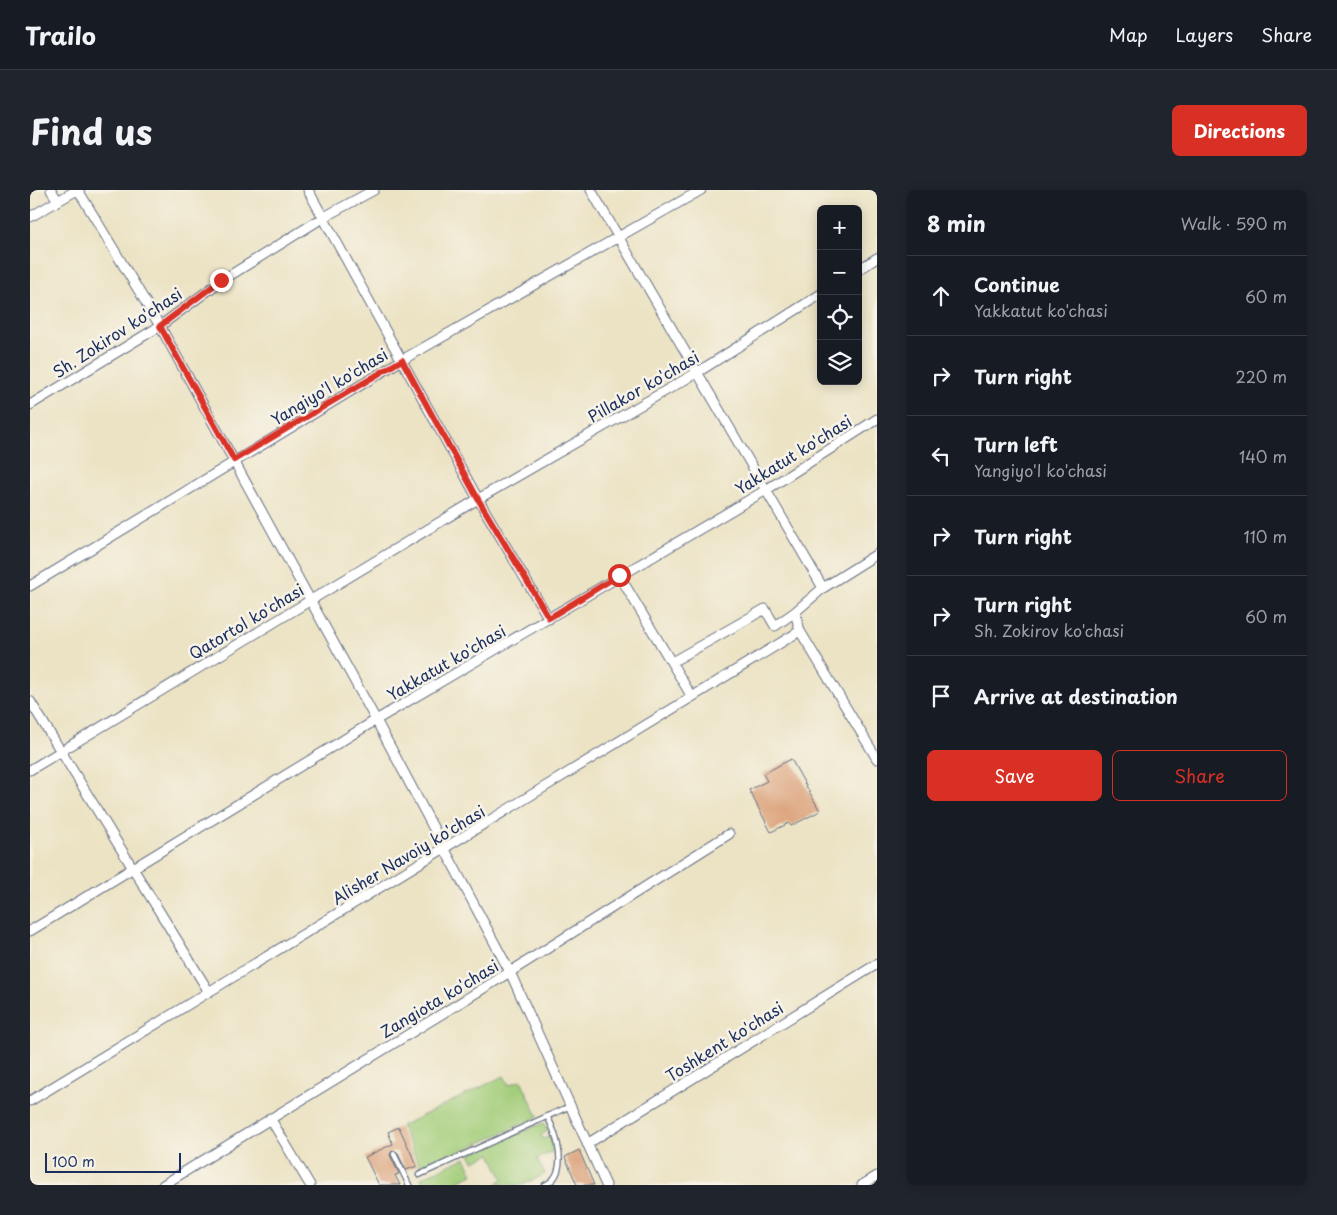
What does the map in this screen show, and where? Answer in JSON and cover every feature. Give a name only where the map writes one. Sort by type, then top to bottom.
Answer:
[{"type":"street","points":[[51,190],[58,200]]},
{"type":"street","points":[[30,217],[78,190],[160,326],[376,720],[510,972],[606,1185]]},
{"type":"street","points":[[308,190],[478,499],[549,618]]},
{"type":"street","name":"Sh. Zokirov ko'chasi","points":[[30,405],[160,326],[221,280],[324,217],[374,190]]},
{"type":"street","points":[[591,190],[823,588]]},
{"type":"street","name":"Yangiyo'l ko'chasi","points":[[30,586],[234,460],[402,360],[617,236],[701,190]]},
{"type":"street","points":[[862,267],[877,258]]},
{"type":"street","name":"Pillakor ko'chasi","points":[[478,499],[698,372],[819,295]]},
{"type":"street","name":"Yakkatut ko'chasi","points":[[30,931],[376,720],[766,490],[877,419]]},
{"type":"street","name":"Qatortol ko'chasi","points":[[30,770],[478,499]]},
{"type":"street","points":[[672,662],[765,609],[775,626],[823,588],[877,554]]},
{"type":"street","points":[[619,575],[692,697]]},
{"type":"street","points":[[795,612],[800,631],[874,749],[877,759]]},
{"type":"street","name":"Alisher Navoiy ko'chasi","points":[[30,1101],[445,850],[800,631]]},
{"type":"street","points":[[30,702],[210,992]]},
{"type":"street","name":"Zangiota ko'chasi","points":[[163,1185],[510,972],[729,834]]},
{"type":"street","name":"Toshkent ko'chasi","points":[[587,1144],[877,964]]},
{"type":"street","points":[[270,1118],[310,1185]]},
{"type":"street","points":[[862,1185],[877,1176]]},
{"type":"lane","points":[[419,1175],[570,1106]]},
{"type":"lane","points":[[545,1185],[552,1182],[558,1168],[559,1158],[556,1133],[547,1116]]},
{"type":"lane","points":[[394,1154],[409,1185]]},
{"type":"green space","points":[[504,1076],[509,1085],[521,1080],[538,1117],[421,1169],[401,1126]]},
{"type":"green space","points":[[543,1123],[548,1131],[541,1135],[543,1139],[551,1135],[553,1151],[537,1159],[545,1174],[523,1185],[498,1185],[497,1183],[503,1179],[491,1154],[474,1161],[470,1154]]},
{"type":"green space","points":[[465,1158],[473,1174],[449,1185],[424,1185],[421,1178]]},
{"type":"building","points":[[791,759],[820,811],[791,826],[789,823],[771,832],[749,790],[767,781],[763,774]]},
{"type":"building","points":[[399,1127],[417,1166],[406,1170],[397,1152],[392,1151],[390,1155],[399,1174],[395,1175],[400,1185],[379,1185],[365,1157],[393,1144],[388,1132]]},
{"type":"building","points":[[579,1150],[594,1185],[577,1185],[565,1157]]},
{"type":"route","points":[[221,280],[160,326],[234,460],[402,360],[478,499],[549,618],[619,575]]}]
